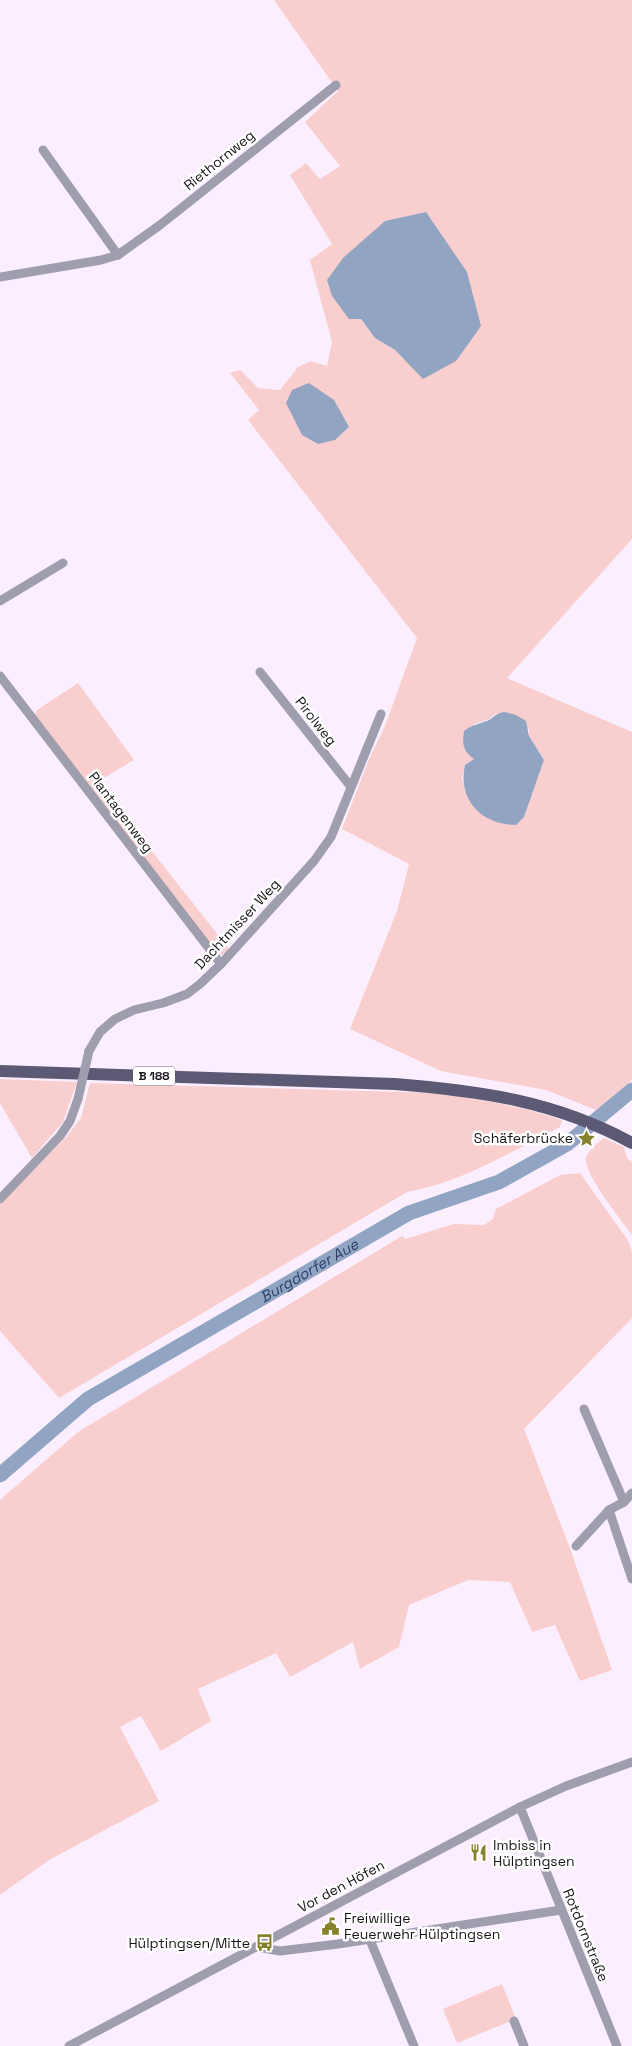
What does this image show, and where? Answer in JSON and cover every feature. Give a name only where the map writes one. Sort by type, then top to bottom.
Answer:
[{"type":"main road","name":"B 188","points":[[0,1070],[395,1084],[444,1088],[484,1093],[532,1103],[574,1116],[632,1143]]},
{"type":"street","name":"Riethornweg","points":[[0,277],[101,260],[118,255],[160,225],[336,85]]},
{"type":"street","points":[[43,150],[118,255]]},
{"type":"street","points":[[0,601],[63,563]]},
{"type":"street","name":"Pirolweg","points":[[260,672],[350,787]]},
{"type":"street","name":"Plantagenweg","points":[[0,676],[222,964]]},
{"type":"street","name":"Dachtmisser Weg","points":[[0,1198],[60,1136],[70,1121],[78,1099],[89,1051],[100,1032],[115,1019],[134,1010],[163,1003],[186,994],[222,964],[314,862],[331,837],[381,714]]},
{"type":"street","points":[[584,1409],[624,1502]]},
{"type":"street","points":[[576,1546],[609,1510],[624,1502],[632,1493]]},
{"type":"street","points":[[609,1510],[632,1579]]},
{"type":"street","name":"Vor den Höfen","points":[[70,2046],[520,1806],[566,1786],[632,1762]]},
{"type":"street","name":"Rotdornstraße","points":[[520,1806],[617,2046]]},
{"type":"street","points":[[256,1947],[280,1951],[370,1940],[561,1910]]},
{"type":"street","points":[[370,1940],[414,2046]]},
{"type":"street","points":[[514,2021],[524,2046]]},
{"type":"shaded area","points":[[274,0],[632,0],[632,539],[507,678],[632,732],[632,1080],[596,1110],[546,1090],[441,1071],[350,1029],[397,911],[409,864],[342,829],[369,759],[385,726],[417,638],[248,420],[259,410],[230,373],[240,370],[258,388],[280,390],[298,367],[311,361],[327,366],[332,342],[310,260],[332,244],[290,175],[306,163],[320,179],[340,166],[305,122],[338,91]],"holes":[[[361,319],[456,361],[403,359],[395,350],[375,338]],[[496,713],[529,729],[529,736],[544,760],[524,817],[465,792],[462,778],[465,765],[475,759],[474,724],[488,720]]]},
{"type":"shaded area","points":[[78,683],[134,760],[97,782],[230,950],[223,955],[214,951],[35,716],[37,710]]},
{"type":"shaded area","points":[[0,1079],[77,1082],[63,1122],[32,1158],[0,1103]]},
{"type":"shaded area","points":[[90,1083],[437,1093],[500,1104],[562,1120],[560,1127],[486,1165],[427,1188],[407,1192],[59,1398],[0,1331],[0,1204],[67,1136],[81,1118]]},
{"type":"shaded area","points":[[604,1138],[624,1147],[627,1158],[632,1162],[632,1235],[597,1185],[587,1165],[586,1158],[589,1152]]},
{"type":"shaded area","points":[[580,1173],[629,1242],[632,1252],[632,1318],[524,1429],[571,1551],[612,1670],[580,1681],[555,1625],[532,1632],[510,1582],[468,1580],[409,1605],[399,1647],[360,1669],[353,1642],[290,1677],[276,1653],[198,1689],[211,1721],[161,1751],[141,1716],[120,1727],[159,1801],[49,1860],[0,1895],[0,1500],[78,1432],[402,1236],[405,1239],[454,1224],[484,1225],[493,1219],[496,1209],[560,1175]]},
{"type":"shaded area","points":[[502,1984],[516,2019],[457,2043],[443,2009]]},
{"type":"water","points":[[426,212],[467,272],[481,326],[456,361],[423,379],[395,350],[375,338],[361,319],[349,319],[332,296],[327,280],[343,258],[385,221]]},
{"type":"water","points":[[309,383],[334,400],[349,427],[335,440],[318,444],[302,435],[286,403],[292,390]]},
{"type":"water","points":[[505,712],[516,715],[526,721],[529,736],[544,760],[524,817],[516,825],[493,821],[483,815],[475,808],[465,789],[465,765],[474,759],[464,747],[464,731],[487,721],[499,713]]},
{"type":"waterway","name":"Burgdorfer Aue","points":[[0,1475],[88,1399],[409,1213],[499,1182],[567,1144],[632,1090]]},
{"type":"place","name":"Schäferbrücke","points":[[587,1138]]},
{"type":"place","name":"Imbiss in Hülptingsen","points":[[479,1853]]},
{"type":"place","name":"Freiwillige Feuerwehr Hülptingsen","points":[[330,1926]]},
{"type":"place","name":"Hülptingsen/Mitte","points":[[264,1943]]}]
